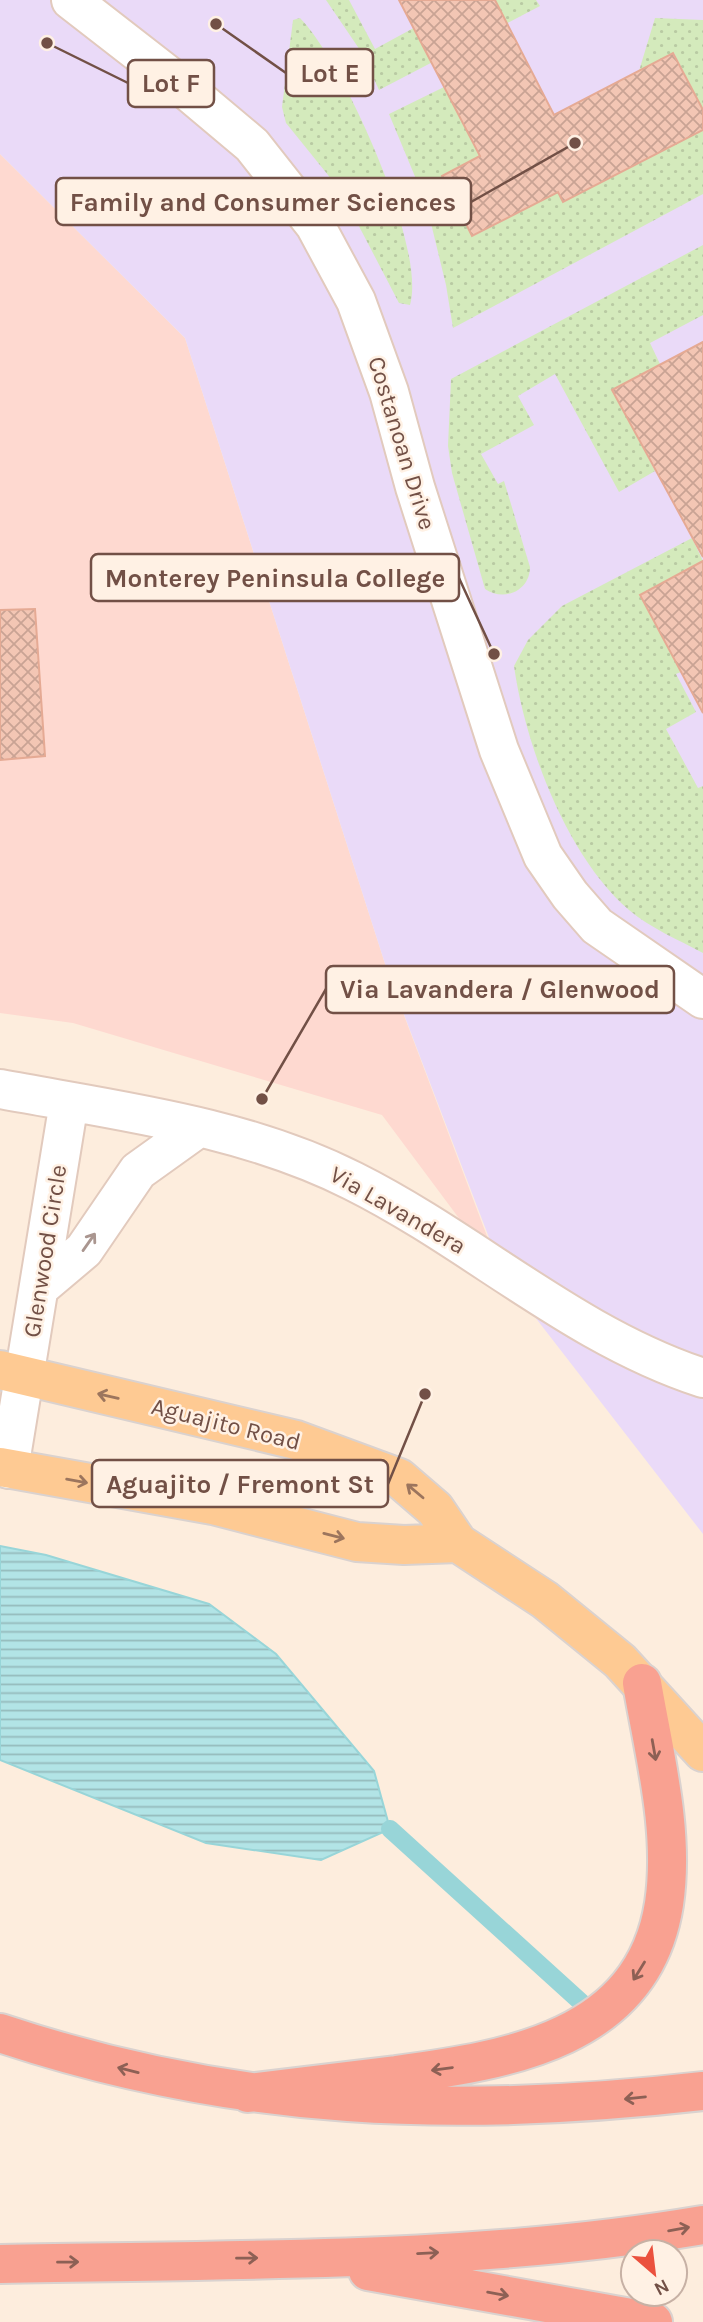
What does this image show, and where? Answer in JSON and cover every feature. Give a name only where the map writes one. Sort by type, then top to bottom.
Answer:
[{"type":"highway","points":[[248,2094],[503,2058],[569,2033],[602,2012],[627,1990],[643,1965],[656,1936],[666,1874],[663,1810],[642,1683]]},
{"type":"highway","points":[[0,2033],[129,2071],[248,2094],[360,2105],[481,2108],[602,2101],[703,2091]]},
{"type":"highway","points":[[0,2264],[535,2247],[703,2225]]},
{"type":"highway","points":[[286,2257],[653,2322]]},
{"type":"main road","name":"Aguajito Road","points":[[13,1373],[296,1440],[341,1455],[399,1478],[435,1508],[458,1543]]},
{"type":"main road","points":[[5,1468],[213,1505],[357,1542],[404,1545],[458,1543],[568,1617],[703,1739]]},
{"type":"main road","points":[[642,1683],[703,1752]]},
{"type":"street","name":"Costanoan Drive","points":[[71,0],[183,87],[252,145],[315,225],[356,301],[389,392],[415,487],[499,750],[543,856],[570,895],[597,926],[703,999]]},
{"type":"street","points":[[0,1089],[69,1102]]},
{"type":"street","name":"Via Lavandera","points":[[69,1102],[198,1128],[294,1154],[354,1181],[640,1355],[703,1378]]},
{"type":"street","name":"Glenwood Circle","points":[[5,1468],[13,1373],[39,1289],[69,1102]]},
{"type":"street","points":[[39,1289],[84,1250],[138,1171],[198,1128]]},
{"type":"shaded area","points":[[0,0],[703,0],[703,1534],[504,1277],[387,970],[185,338],[0,154]]},
{"type":"shaded area","points":[[0,154],[185,338],[387,970],[502,1276],[382,1115],[73,1023],[0,1013]]},
{"type":"green space","points":[[326,0],[349,0],[375,49],[465,0],[536,0],[540,6],[379,90],[362,53]]},
{"type":"green space","points":[[300,18],[337,72],[358,112],[394,200],[406,242],[412,278],[410,305],[399,303],[350,209],[328,175],[286,123],[282,107],[293,20]]},
{"type":"green space","points":[[655,18],[703,20],[703,110],[674,53],[639,71]]},
{"type":"green space","points":[[444,87],[480,156],[421,191],[389,114]]},
{"type":"green space","points":[[703,130],[703,194],[453,328],[446,285],[428,211],[453,198],[473,236],[558,192],[563,202]]},
{"type":"green space","points":[[703,245],[703,315],[650,343],[660,364],[613,390],[655,471],[619,492],[555,374],[518,396],[534,425],[481,454],[498,484],[504,481],[530,567],[529,575],[526,582],[515,592],[500,594],[485,589],[452,473],[448,446],[451,379]]},
{"type":"green space","points":[[692,538],[703,561],[640,595],[681,672],[676,674],[696,712],[666,729],[698,788],[703,786],[703,953],[655,928],[629,910],[586,861],[552,798],[539,764],[528,730],[514,666],[528,640],[562,606]]},
{"type":"water","points":[[0,1546],[46,1555],[209,1604],[276,1654],[374,1771],[390,1829],[321,1860],[206,1843],[0,1760]]},
{"type":"building","points":[[399,0],[495,0],[554,115],[673,53],[703,110],[703,130],[563,202],[558,192],[472,236],[442,176],[480,156]]},
{"type":"building","points":[[703,342],[703,557],[612,390]]},
{"type":"building","points":[[703,561],[703,713],[640,595]]},
{"type":"building","points":[[35,609],[45,756],[0,760],[0,610]]},
{"type":"waterway","points":[[390,1829],[583,2004]]},
{"type":"place","name":"Lot E","points":[[216,24]]},
{"type":"place","name":"Lot F","points":[[47,43]]},
{"type":"place","name":"Family and Consumer Sciences","points":[[575,143]]},
{"type":"place","name":"Monterey Peninsula College","points":[[494,654]]},
{"type":"place","name":"Via Lavandera / Glenwood","points":[[262,1099]]},
{"type":"place","name":"Aguajito / Fremont St","points":[[425,1394]]}]
